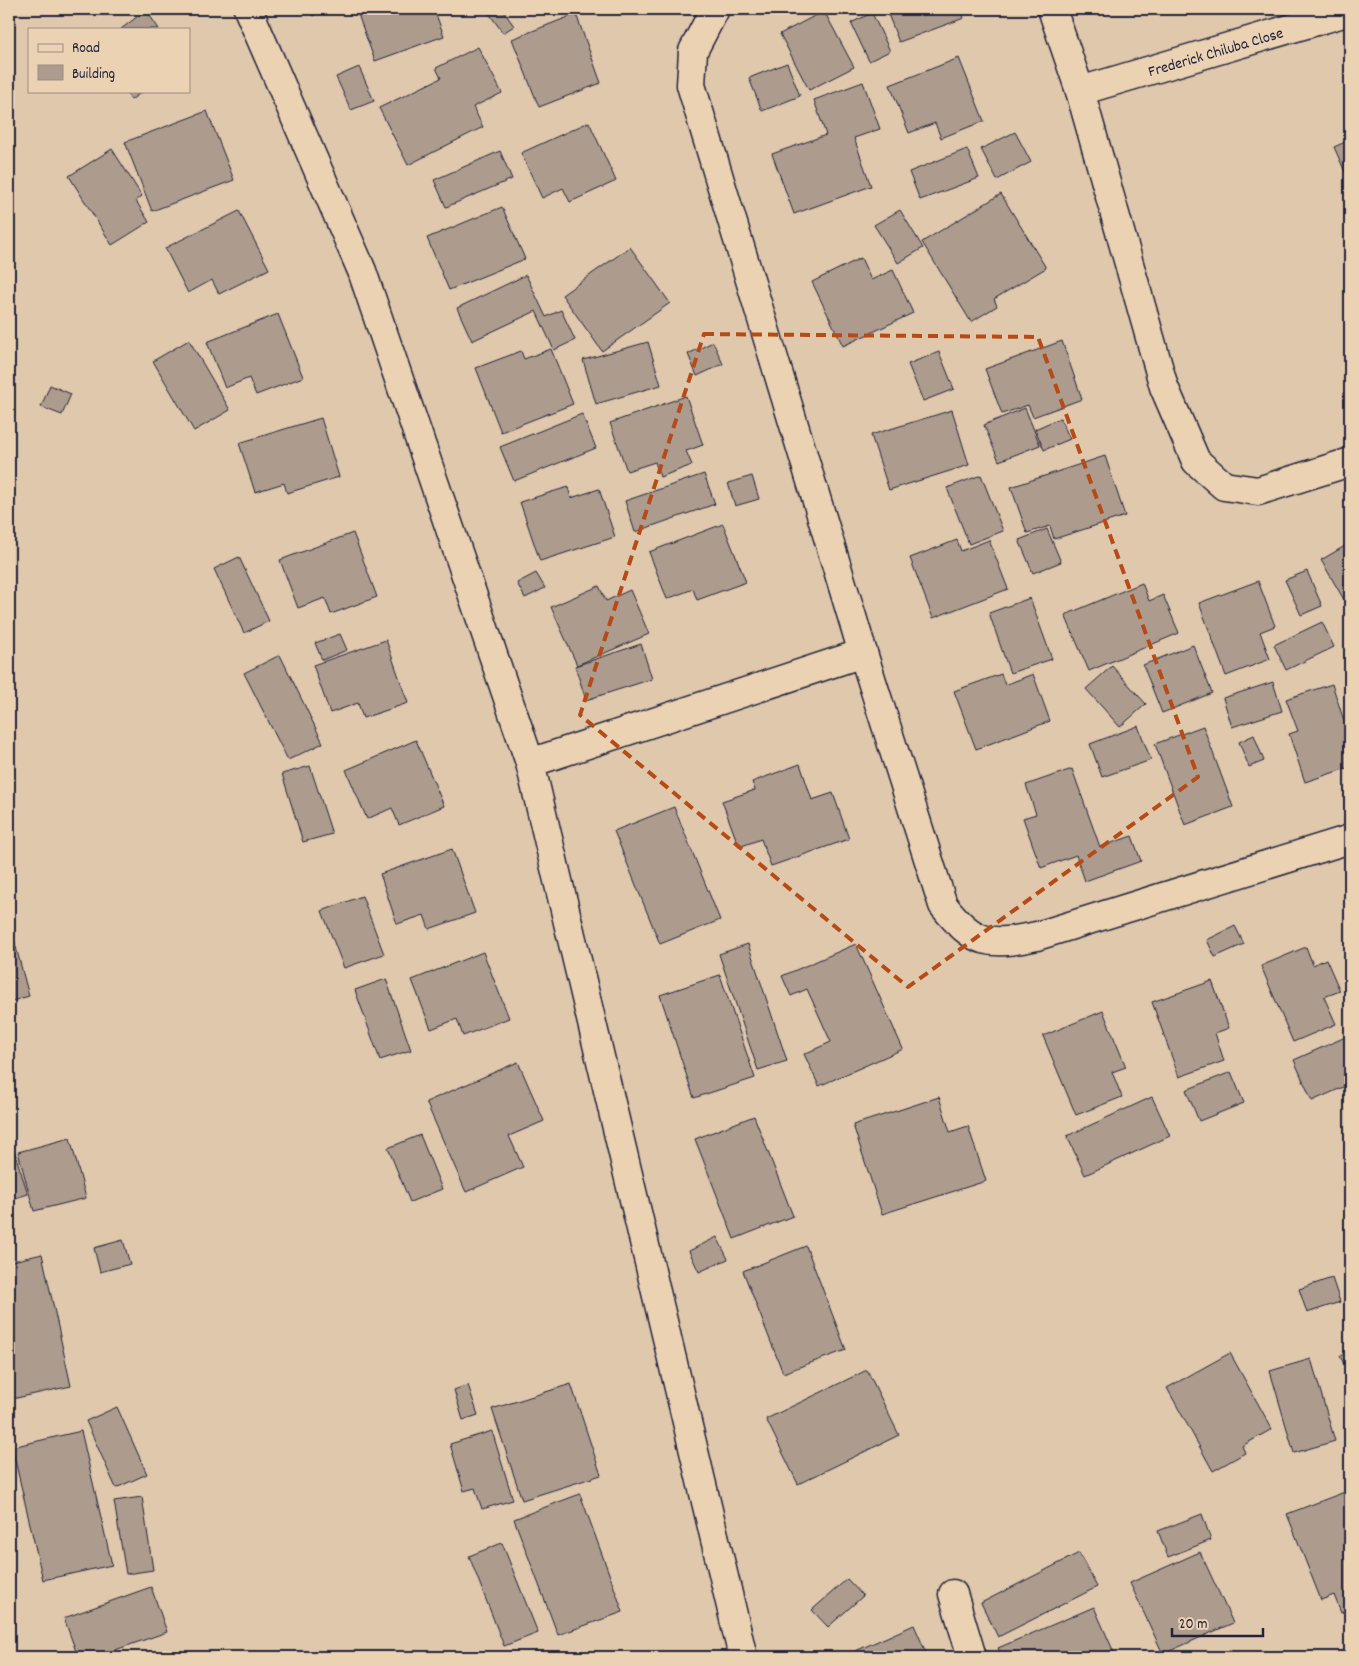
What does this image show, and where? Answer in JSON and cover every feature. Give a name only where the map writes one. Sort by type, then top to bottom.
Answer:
[{"type":"street","points":[[248,9],[362,270],[530,763],[743,1657]]},
{"type":"street","points":[[715,9],[693,51],[691,85],[863,653],[943,906],[961,927],[982,940],[1010,941],[1037,936],[1350,839]]},
{"type":"street","points":[[1052,9],[1080,91],[1164,387],[1196,461],[1224,486],[1258,491],[1350,462]]},
{"type":"street","name":"Frederick Chiluba Close","points":[[1080,91],[1350,11]]},
{"type":"street","points":[[530,763],[863,653]]},
{"type":"street","points":[[953,1594],[972,1657]]},
{"type":"highlighted area","points":[[704,334],[1038,337],[1198,777],[908,987],[580,715]]},
{"type":"building","points":[[308,9],[324,9],[313,16]]},
{"type":"building","points":[[356,9],[434,9],[444,36],[375,61]]},
{"type":"building","points":[[486,9],[502,9],[514,26],[503,33]]},
{"type":"building","points":[[886,9],[960,9],[964,18],[899,42]]},
{"type":"building","points":[[146,10],[158,28],[122,28]]},
{"type":"building","points":[[824,11],[854,67],[809,90],[780,34]]},
{"type":"building","points":[[872,13],[890,51],[869,61],[851,23]]},
{"type":"building","points":[[576,14],[601,83],[539,107],[512,39]]},
{"type":"building","points":[[478,47],[502,93],[473,107],[483,127],[408,165],[379,108],[441,78],[436,68]]},
{"type":"building","points":[[959,58],[984,121],[941,138],[935,123],[909,133],[890,85]]},
{"type":"building","points":[[787,63],[800,96],[762,111],[749,78]]},
{"type":"building","points":[[359,67],[374,101],[351,110],[336,77]]},
{"type":"building","points":[[863,82],[880,129],[854,138],[871,186],[794,214],[772,154],[826,135],[814,100]]},
{"type":"building","points":[[126,92],[142,92],[131,100]]},
{"type":"building","points":[[207,111],[234,180],[152,211],[125,142]]},
{"type":"building","points":[[589,122],[616,181],[570,202],[563,188],[542,198],[521,153]]},
{"type":"building","points":[[1015,132],[1031,162],[997,180],[981,149]]},
{"type":"building","points":[[1350,140],[1350,183],[1334,147]]},
{"type":"building","points":[[112,149],[142,196],[136,201],[149,222],[112,245],[69,176]]},
{"type":"building","points":[[967,149],[979,178],[920,200],[909,172]]},
{"type":"building","points":[[500,151],[512,179],[446,207],[434,180]]},
{"type":"building","points":[[1001,194],[1046,268],[994,299],[997,306],[971,322],[922,242]]},
{"type":"building","points":[[502,207],[525,259],[449,290],[427,238]]},
{"type":"building","points":[[900,210],[923,248],[898,263],[874,225]]},
{"type":"building","points":[[239,211],[269,269],[219,294],[212,280],[188,293],[165,248]]},
{"type":"building","points":[[630,247],[670,303],[602,351],[562,295]]},
{"type":"building","points":[[861,258],[871,280],[893,270],[913,313],[843,346],[812,282]]},
{"type":"building","points":[[526,275],[546,317],[561,310],[575,340],[554,350],[536,311],[472,341],[457,308]]},
{"type":"building","points":[[278,314],[303,377],[256,395],[249,378],[225,388],[207,342]]},
{"type":"building","points":[[189,340],[230,410],[194,431],[153,361]]},
{"type":"building","points":[[1062,341],[1082,399],[1033,417],[1028,405],[1002,414],[985,369]]},
{"type":"building","points":[[648,342],[661,385],[596,404],[583,360]]},
{"type":"building","points":[[713,342],[723,364],[697,376],[688,354]]},
{"type":"building","points":[[551,349],[573,404],[501,432],[476,368],[521,351],[524,359]]},
{"type":"building","points":[[939,352],[954,389],[923,401],[908,364]]},
{"type":"building","points":[[50,385],[71,394],[62,415],[41,407]]},
{"type":"building","points":[[686,396],[703,445],[686,451],[692,465],[660,477],[655,462],[627,471],[610,423]]},
{"type":"building","points":[[1025,408],[1040,445],[999,461],[984,425]]},
{"type":"building","points":[[952,410],[969,465],[889,490],[871,435]]},
{"type":"building","points":[[582,414],[596,448],[514,481],[500,447]]},
{"type":"building","points":[[321,418],[339,477],[287,493],[284,483],[255,492],[239,443]]},
{"type":"building","points":[[1060,418],[1070,439],[1044,450],[1035,429]]},
{"type":"building","points":[[1105,456],[1125,516],[1054,539],[1050,526],[1027,533],[1011,487]]},
{"type":"building","points":[[704,474],[715,504],[635,532],[625,501]]},
{"type":"building","points":[[981,475],[1003,531],[969,544],[947,488]]},
{"type":"building","points":[[752,476],[759,499],[735,506],[728,483]]},
{"type":"building","points":[[568,487],[571,498],[599,489],[615,537],[540,561],[520,502]]},
{"type":"building","points":[[723,524],[746,582],[697,600],[693,589],[667,599],[649,552]]},
{"type":"building","points":[[1047,529],[1061,562],[1033,573],[1019,540]]},
{"type":"building","points":[[353,533],[377,597],[331,614],[325,598],[298,608],[280,560]]},
{"type":"building","points":[[957,540],[961,551],[989,540],[1008,589],[933,618],[910,558]]},
{"type":"building","points":[[1350,543],[1350,610],[1321,560]]},
{"type":"building","points":[[239,557],[269,621],[244,633],[214,569]]},
{"type":"building","points":[[1307,571],[1322,606],[1301,615],[1285,580]]},
{"type":"building","points":[[536,573],[545,588],[525,598],[517,583]]},
{"type":"building","points":[[1258,581],[1275,626],[1260,632],[1270,659],[1226,676],[1199,603]]},
{"type":"building","points":[[1142,583],[1149,601],[1163,595],[1179,633],[1089,671],[1065,615]]},
{"type":"building","points":[[599,586],[606,601],[630,590],[649,634],[577,665],[551,607]]},
{"type":"building","points":[[1030,598],[1052,659],[1010,673],[989,613]]},
{"type":"building","points":[[1322,622],[1334,647],[1286,670],[1274,645]]},
{"type":"building","points":[[340,634],[347,650],[322,660],[315,643]]},
{"type":"building","points":[[386,640],[408,703],[363,718],[358,703],[330,713],[313,665]]},
{"type":"building","points":[[641,644],[652,679],[586,700],[575,666]]},
{"type":"building","points":[[1193,645],[1212,693],[1162,713],[1143,665]]},
{"type":"building","points":[[280,655],[323,743],[288,760],[244,673]]},
{"type":"building","points":[[1112,666],[1146,704],[1120,727],[1086,689]]},
{"type":"building","points":[[1001,674],[1005,685],[1033,674],[1050,721],[976,749],[954,691]]},
{"type":"building","points":[[1273,682],[1282,711],[1232,727],[1223,698]]},
{"type":"building","points":[[1332,684],[1350,739],[1350,767],[1305,782],[1289,734],[1298,731],[1286,699]]},
{"type":"building","points":[[1138,726],[1151,760],[1102,777],[1090,744]]},
{"type":"building","points":[[1203,726],[1233,807],[1185,825],[1155,744]]},
{"type":"building","points":[[1254,735],[1264,761],[1249,767],[1239,742]]},
{"type":"building","points":[[416,740],[444,806],[399,825],[392,808],[367,819],[346,770]]},
{"type":"building","points":[[800,764],[812,800],[833,793],[849,839],[771,866],[761,839],[739,847],[722,801],[755,790],[752,782]]},
{"type":"building","points":[[310,766],[332,834],[303,842],[282,774]]},
{"type":"building","points":[[1072,769],[1100,847],[1132,836],[1141,861],[1085,881],[1076,855],[1041,868],[1023,818],[1036,814],[1026,785]]},
{"type":"building","points":[[674,807],[720,920],[660,944],[614,831]]},
{"type":"building","points":[[452,849],[475,913],[429,929],[424,915],[397,924],[380,874]]},
{"type":"building","points":[[362,896],[384,954],[344,968],[322,911]]},
{"type":"building","points":[[1235,926],[1244,944],[1215,957],[1207,940]]},
{"type":"building","points":[[13,936],[29,996],[9,1002],[9,937]]},
{"type":"building","points":[[748,944],[787,1061],[758,1070],[719,954]]},
{"type":"building","points":[[856,944],[903,1049],[819,1086],[804,1054],[831,1042],[807,989],[791,996],[782,976]]},
{"type":"building","points":[[1306,947],[1313,965],[1326,959],[1340,991],[1324,997],[1336,1024],[1293,1042],[1261,966]]},
{"type":"building","points":[[483,952],[509,1018],[463,1036],[457,1019],[431,1029],[412,980]]},
{"type":"building","points":[[720,975],[755,1078],[694,1098],[660,995]]},
{"type":"building","points":[[386,979],[411,1050],[380,1060],[355,990]]},
{"type":"building","points":[[1212,981],[1229,1028],[1215,1033],[1224,1061],[1179,1077],[1152,1002]]},
{"type":"building","points":[[1103,1011],[1126,1067],[1112,1072],[1122,1097],[1076,1115],[1043,1036]]},
{"type":"building","points":[[1350,1035],[1350,1084],[1312,1101],[1294,1060]]},
{"type":"building","points":[[518,1062],[544,1121],[509,1136],[523,1167],[466,1192],[426,1102]]},
{"type":"building","points":[[1231,1072],[1244,1103],[1199,1121],[1186,1090]]},
{"type":"building","points":[[939,1097],[950,1132],[968,1126],[986,1181],[882,1214],[853,1125]]},
{"type":"building","points":[[1152,1097],[1170,1136],[1085,1175],[1067,1136]]},
{"type":"building","points":[[754,1116],[793,1216],[734,1239],[695,1139]]},
{"type":"building","points":[[9,1135],[28,1194],[9,1200]]},
{"type":"building","points":[[420,1135],[442,1189],[410,1202],[388,1148]]},
{"type":"building","points":[[70,1138],[86,1198],[34,1211],[18,1152]]},
{"type":"building","points":[[717,1237],[728,1259],[699,1272],[689,1251]]},
{"type":"building","points":[[123,1240],[130,1264],[100,1272],[94,1248]]},
{"type":"building","points":[[806,1246],[846,1350],[783,1373],[743,1271]]},
{"type":"building","points":[[42,1254],[71,1386],[12,1399],[9,1385],[9,1262]]},
{"type":"building","points":[[1332,1278],[1340,1302],[1307,1313],[1299,1289]]},
{"type":"building","points":[[1350,1351],[1350,1376],[1340,1356]]},
{"type":"building","points":[[1230,1353],[1272,1429],[1242,1446],[1245,1453],[1213,1471],[1167,1388]]},
{"type":"building","points":[[1311,1359],[1335,1441],[1294,1453],[1270,1371]]},
{"type":"building","points":[[867,1370],[899,1435],[798,1484],[766,1419]]},
{"type":"building","points":[[571,1384],[601,1475],[522,1500],[492,1409]]},
{"type":"building","points":[[468,1385],[478,1415],[463,1420],[454,1390]]},
{"type":"building","points":[[117,1407],[147,1474],[116,1488],[86,1421]]},
{"type":"building","points":[[81,1431],[112,1565],[43,1580],[12,1447]]},
{"type":"building","points":[[492,1431],[513,1500],[482,1509],[475,1488],[464,1491],[450,1444]]},
{"type":"building","points":[[1350,1490],[1350,1609],[1341,1613],[1334,1595],[1321,1600],[1287,1514]]},
{"type":"building","points":[[580,1494],[623,1612],[558,1635],[514,1519]]},
{"type":"building","points":[[142,1497],[153,1570],[126,1574],[114,1501]]},
{"type":"building","points":[[1202,1514],[1211,1540],[1168,1557],[1158,1531]]},
{"type":"building","points":[[502,1543],[538,1633],[504,1646],[469,1556]]},
{"type":"building","points":[[1200,1552],[1233,1623],[1163,1654],[1130,1583]]},
{"type":"building","points":[[1079,1553],[1097,1587],[998,1637],[981,1603]]},
{"type":"building","points":[[847,1579],[863,1596],[828,1627],[812,1610]]},
{"type":"building","points":[[151,1587],[167,1632],[95,1657],[78,1657],[64,1618]]},
{"type":"building","points":[[1094,1607],[1116,1657],[1002,1657],[998,1648]]},
{"type":"building","points":[[914,1625],[928,1657],[842,1657]]}]
